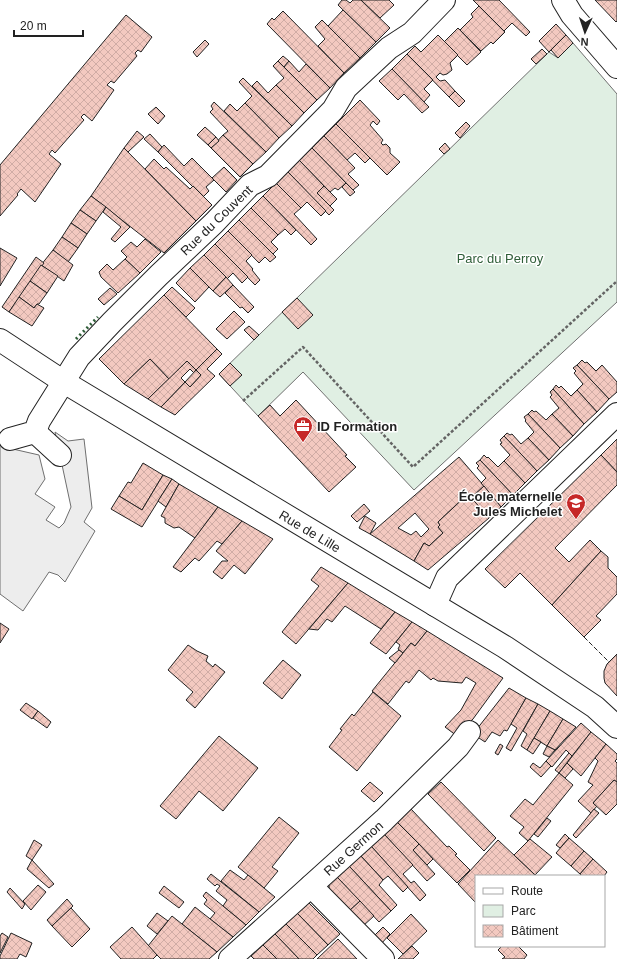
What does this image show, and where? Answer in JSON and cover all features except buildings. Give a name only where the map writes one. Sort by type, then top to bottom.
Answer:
[{"type":"main road","name":"Rue du Couvent","points":[[35,432],[39,421],[79,357],[112,322],[214,223],[250,185],[268,176],[333,110],[346,88],[389,48],[412,33],[444,0]]},
{"type":"main road","points":[[563,0],[572,15],[617,67]]},
{"type":"main road","name":"Rue de Lille","points":[[0,340],[64,382],[504,648],[595,707],[617,727]]},
{"type":"main road","points":[[435,605],[447,578],[617,414]]},
{"type":"main road","points":[[10,439],[35,432],[60,455]]},
{"type":"main road","name":"Rue Germon","points":[[230,959],[384,820],[458,747],[469,732]]},
{"type":"main road","points":[[311,886],[383,959]]},
{"type":"path","points":[[243,401],[303,347],[414,467],[617,281]]},
{"type":"green space","name":"Parc du Perroy","points":[[573,43],[617,94],[617,302],[414,490],[303,372],[258,416],[219,374],[549,52],[558,58]]},
{"type":"shaded area","points":[[55,432],[68,441],[84,439],[92,508],[84,522],[95,531],[65,582],[58,575],[49,572],[23,611],[0,594],[0,445],[39,455],[45,479],[35,494],[55,507],[46,520],[59,528],[64,523],[71,507]]},
{"type":"hedge","points":[[76,339],[98,317]]},
{"type":"fence","points":[[584,637],[609,662]]},
{"type":"place","name":"ID Formation","points":[[303,443]]},
{"type":"place","name":"École maternelle Jules Michelet","points":[[576,520]]}]
